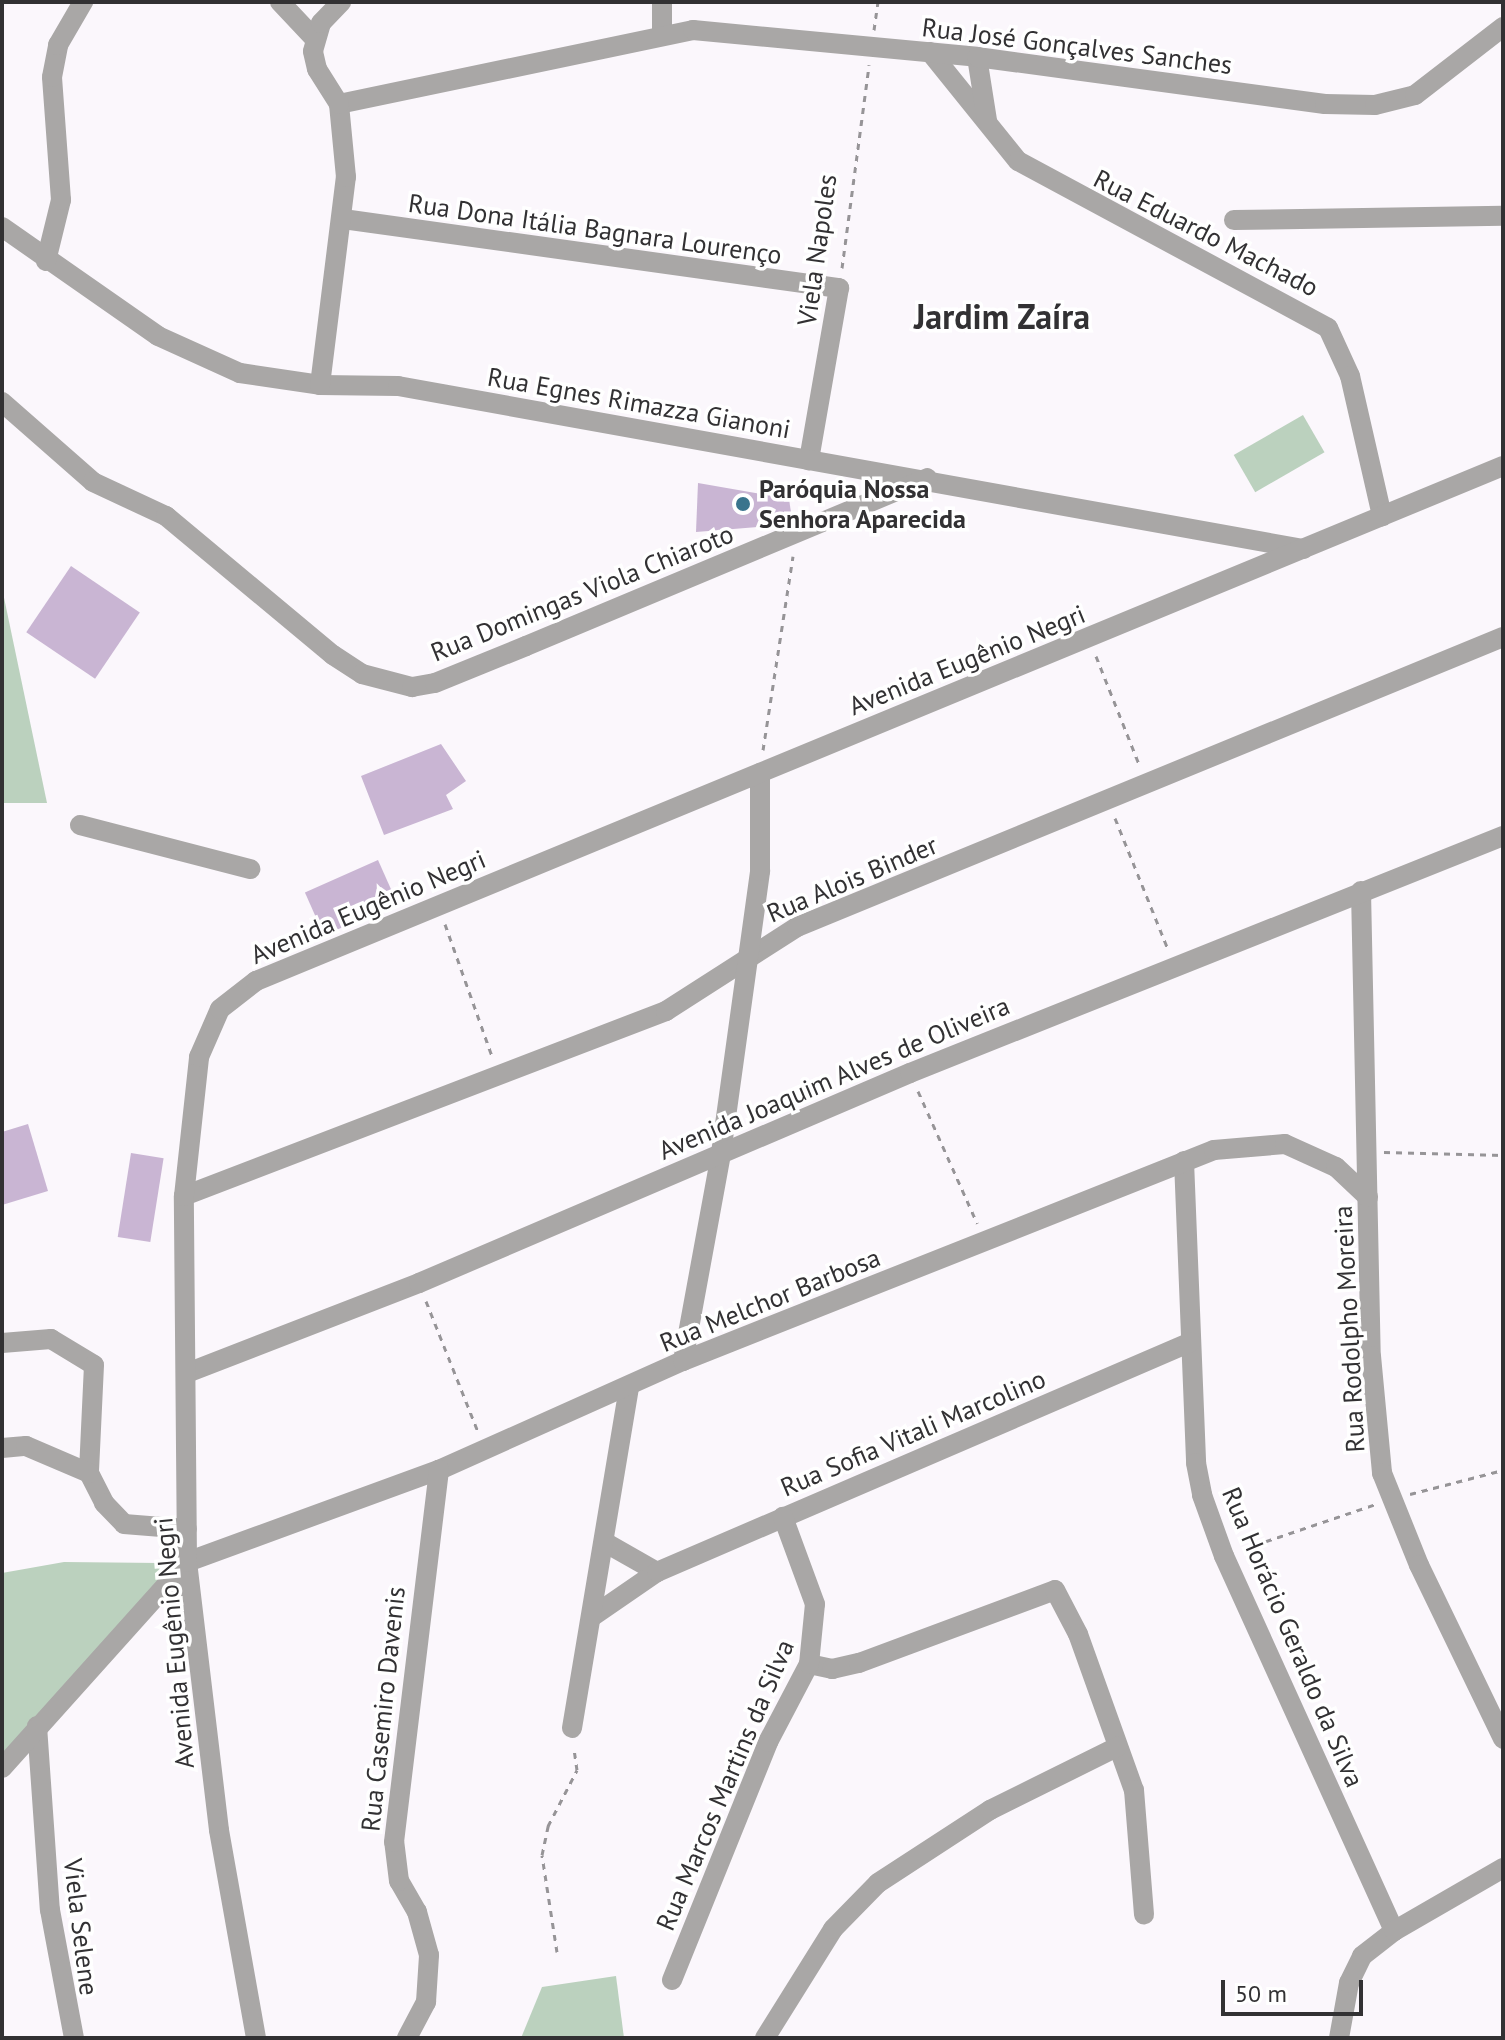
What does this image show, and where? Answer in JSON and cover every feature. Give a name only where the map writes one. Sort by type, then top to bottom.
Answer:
[{"type":"street","points":[[46,261],[61,200],[52,77],[58,45],[83,2]]},
{"type":"street","points":[[280,2],[314,38],[317,69],[339,104],[345,139],[343,219],[320,385]]},
{"type":"street","points":[[314,38],[341,2]]},
{"type":"street","points":[[662,2],[662,33]]},
{"type":"street","name":"Rua José Gonçalves Sanches","points":[[339,104],[662,33],[737,31],[977,57],[1325,104],[1375,105],[1415,95],[1503,27]]},
{"type":"street","name":"Rua Eduardo Machado","points":[[930,52],[1018,161],[1040,176],[1328,328],[1350,376],[1382,516]]},
{"type":"street","name":"Rua Eduardo Machado","points":[[977,57],[987,120]]},
{"type":"street","points":[[1234,220],[1503,216]]},
{"type":"street","name":"Rua Dona Itália Bagnara Lourenço","points":[[343,219],[839,288]]},
{"type":"street","name":"Rua Egnes Rimazza Gianoni","points":[[2,227],[46,261],[202,361],[240,373],[320,385],[398,386],[809,460],[927,478],[1303,549]]},
{"type":"street","name":"Viela Napoles","points":[[809,460],[839,288]]},
{"type":"street","name":"Rua Domingas Viola Chiaroto","points":[[2,402],[93,482],[166,516],[333,655],[386,683],[435,683],[927,478]]},
{"type":"street","name":"Avenida Eugênio Negri","points":[[256,2038],[219,1830],[187,1562],[184,1196],[199,1057],[220,1009],[256,981],[1503,466]]},
{"type":"street","name":"Rua Alois Binder","points":[[184,1196],[666,1011],[797,927],[1503,637]]},
{"type":"street","points":[[683,1361],[721,1153],[760,871],[760,773]]},
{"type":"street","points":[[80,825],[250,869]]},
{"type":"street","name":"Avenida Joaquim Alves de Oliveira","points":[[187,1373],[419,1283],[910,1073],[1174,965],[1503,836]]},
{"type":"street","name":"Rua Rodolpho Moreira","points":[[1361,891],[1375,1420],[1391,1500],[1503,1739]]},
{"type":"street","name":"Rua Melchor Barbosa","points":[[187,1562],[439,1470],[629,1388],[683,1361],[1214,1150],[1285,1144],[1336,1167],[1368,1197]]},
{"type":"street","name":"Rua Horácio Geraldo da Silva","points":[[1184,1161],[1196,1463],[1224,1556],[1394,1931]]},
{"type":"street","points":[[2,1343],[51,1339],[94,1365],[89,1473],[104,1503],[124,1524],[187,1529]]},
{"type":"street","name":"Rua Sofia Vitali Marcolino","points":[[593,1616],[657,1572],[1191,1342]]},
{"type":"street","points":[[572,1728],[606,1543],[629,1388]]},
{"type":"street","points":[[2,1448],[26,1446],[89,1473]]},
{"type":"street","name":"Rua Casemiro Davenis","points":[[407,2038],[426,2002],[429,1955],[417,1912],[399,1881],[394,1842],[439,1470]]},
{"type":"street","name":"Rua Marcos Martins da Silva","points":[[672,1980],[768,1742],[809,1664],[815,1604],[783,1517]]},
{"type":"street","points":[[606,1543],[657,1572]]},
{"type":"street","points":[[2,1768],[187,1562]]},
{"type":"street","points":[[809,1664],[832,1669],[859,1663],[1055,1590],[1078,1634],[1140,1818],[1144,1915]]},
{"type":"street","name":"Viela Selene","points":[[37,1726],[50,1910],[59,1981],[74,2038]]},
{"type":"street","points":[[765,2038],[833,1929],[878,1883],[990,1810],[1117,1747]]},
{"type":"street","points":[[1339,2038],[1355,1968],[1394,1931],[1503,1868]]},
{"type":"path","name":"Viela Napoles","points":[[839,288],[878,2]]},
{"type":"path","points":[[760,773],[797,533]]},
{"type":"path","points":[[1089,638],[1147,783]]},
{"type":"path","points":[[1107,800],[1174,965]]},
{"type":"path","points":[[438,905],[498,1075]]},
{"type":"path","points":[[910,1073],[986,1241]]},
{"type":"path","points":[[1369,1151],[1503,1155]]},
{"type":"path","points":[[419,1283],[486,1451]]},
{"type":"path","points":[[1224,1556],[1391,1500],[1503,1470]]},
{"type":"path","points":[[557,1952],[542,1855],[548,1826],[577,1770],[572,1728]]},
{"type":"green space","points":[[1303,415],[1324,452],[1255,492],[1234,455]]},
{"type":"green space","points":[[2,588],[47,803],[2,803]]},
{"type":"green space","points":[[64,1562],[160,1563],[158,1592],[2,1760],[2,1573]]},
{"type":"green space","points":[[616,1976],[624,2038],[521,2038],[542,1987]]},
{"type":"building","name":"Paróquia Nossa Senhora Aparecida","points":[[698,483],[789,499],[792,519],[782,525],[696,532]]},
{"type":"building","points":[[71,566],[140,612],[95,679],[26,632]]},
{"type":"building","points":[[441,744],[466,781],[446,795],[453,809],[384,835],[361,776]]},
{"type":"building","points":[[378,860],[397,903],[324,935],[305,893]]},
{"type":"building","points":[[28,1124],[48,1191],[2,1205],[2,1132]]},
{"type":"building","points":[[131,1153],[164,1158],[150,1242],[118,1237]]},
{"type":"place","name":"Paróquia Nossa Senhora Aparecida","points":[[743,504]]},
{"type":"district","name":"Jardim Zaíra","points":[[1002,317]]}]
